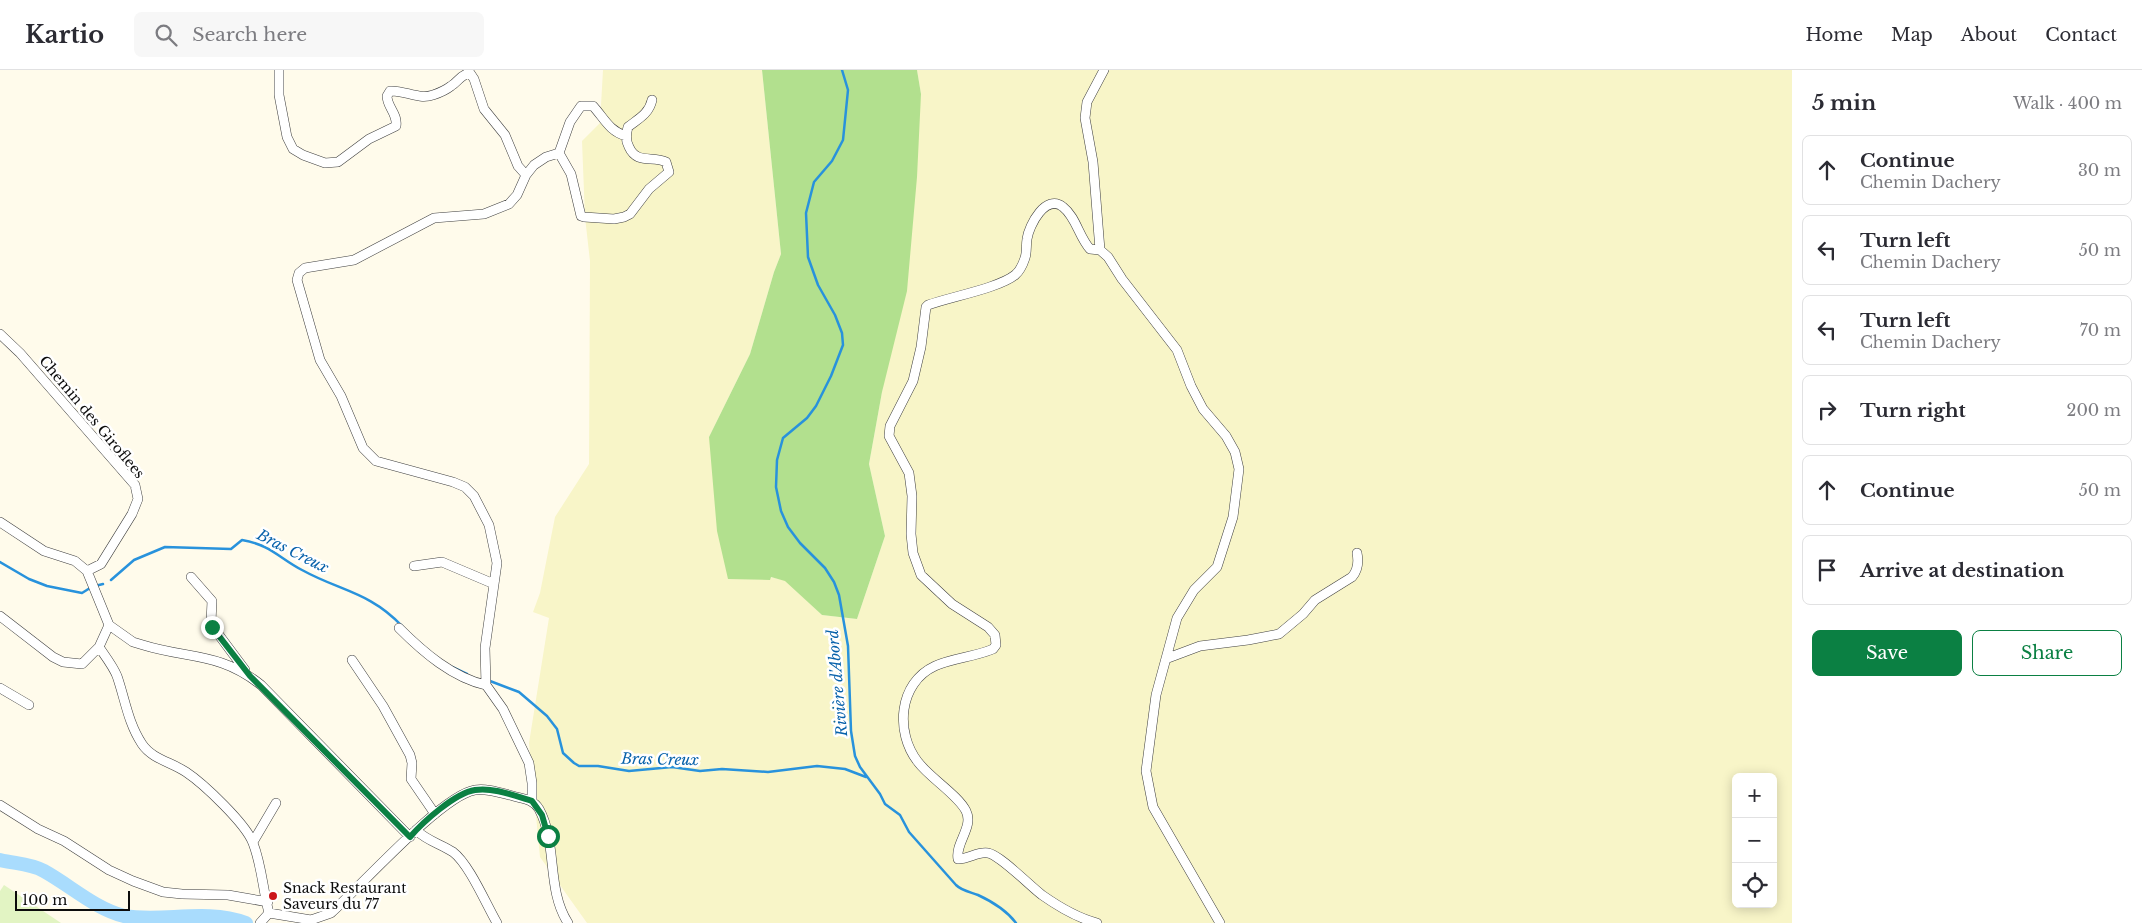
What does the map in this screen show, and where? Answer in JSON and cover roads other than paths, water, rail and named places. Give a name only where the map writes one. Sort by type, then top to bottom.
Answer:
[{"type":"street","points":[[279,70],[279,95],[289,144],[303,155],[325,163],[338,162],[369,139],[396,126],[396,117],[387,100],[390,92],[397,91],[413,96],[432,96],[451,87],[462,76],[471,72],[484,109],[510,142],[518,166],[526,174]]},
{"type":"street","points":[[1100,250],[1093,162],[1085,118],[1087,102],[1104,70]]},
{"type":"street","points":[[626,136],[616,133],[609,127],[593,106],[581,106],[570,122],[559,153],[571,174],[581,216],[584,218],[614,219],[630,214],[648,189],[669,172],[666,162],[662,160],[640,159],[634,156],[629,148],[626,136],[628,127],[641,118],[650,107],[652,100]]},
{"type":"street","points":[[559,153],[538,161],[526,174],[517,195],[509,204],[484,214],[434,218],[354,260],[305,268],[299,273],[298,285],[320,360],[341,396],[368,456],[376,461],[465,487],[474,496],[489,525],[497,558],[485,648],[486,684],[503,709],[529,762],[532,801],[542,815],[557,897],[568,923]]},
{"type":"street","points":[[1097,923],[1076,915],[1042,895],[991,853],[980,853],[958,859],[959,849],[968,820],[966,812],[959,802],[917,761],[906,740],[903,714],[906,701],[913,686],[924,674],[934,667],[993,649],[996,645],[996,640],[995,635],[988,627],[952,604],[921,575],[913,553],[911,534],[912,496],[909,473],[889,436],[890,426],[913,381],[928,305],[993,284],[1016,274],[1026,257],[1027,238],[1033,224],[1042,209],[1049,204],[1056,203],[1062,206],[1069,214],[1085,244],[1090,249],[1100,250],[1108,257],[1122,279],[1177,350],[1191,386],[1203,409],[1226,436],[1235,452],[1239,469],[1233,518],[1217,567],[1194,590],[1177,618],[1168,658],[1156,695],[1146,771],[1153,807],[1220,923]]},
{"type":"street","name":"Chemin des Giroflees","points":[[0,334],[20,353],[134,485],[138,499],[132,514],[101,564],[87,571]]},
{"type":"street","points":[[0,522],[44,551],[75,560],[87,571],[109,625],[133,642],[219,660],[250,676]]},
{"type":"street","points":[[1168,658],[1200,646],[1279,634],[1303,614],[1315,600],[1352,577],[1356,572],[1357,553]]},
{"type":"street","points":[[414,566],[442,562],[494,584]]},
{"type":"street","points":[[191,577],[212,601],[212,627],[250,676],[413,834],[453,852],[463,862],[497,923]]},
{"type":"street","points":[[0,616],[53,657],[63,662],[82,664],[99,647],[109,625]]},
{"type":"street","points":[[399,628],[422,651],[434,659],[470,681],[486,684]]},
{"type":"street","points":[[99,647],[116,674],[128,718],[142,744],[150,753],[186,772],[217,797],[253,842],[268,902],[265,918],[321,920],[346,900],[435,814],[466,792],[476,790],[491,791],[532,801]]},
{"type":"street","points":[[352,660],[383,706],[410,755],[412,763],[411,779],[435,814]]},
{"type":"street","points":[[0,688],[29,705]]},
{"type":"street","points":[[253,842],[276,803]]},
{"type":"street","points":[[0,805],[38,829],[64,841],[109,870],[163,892],[228,894],[268,902]]},
{"type":"waterway","name":"Rivière d'Abord","points":[[842,70],[848,90],[843,140],[832,161],[814,182],[806,213],[808,257],[818,285],[835,315],[842,333],[843,345],[831,376],[816,406],[807,418],[783,438],[777,460],[776,487],[781,511],[788,527],[800,543],[825,568],[834,582],[839,595],[848,646],[851,731],[855,756],[860,767],[885,804],[900,815],[909,832],[956,885],[993,903],[1008,914],[1016,923]]},
{"type":"waterway","name":"Bras Creux","points":[[111,580],[134,560],[165,547],[231,549],[242,540],[260,545],[302,570],[366,599],[378,606],[402,626]]},
{"type":"waterway","name":"Bras Creux","points":[[0,562],[29,579],[47,586],[82,593],[90,588]]},
{"type":"waterway","name":"Bras Creux","points":[[95,586],[103,584]]},
{"type":"waterway","name":"Bras Creux","points":[[452,667],[467,674]]},
{"type":"waterway","name":"Bras Creux","points":[[490,681],[519,692],[547,716],[557,729],[563,753],[579,766],[598,766],[629,771],[672,767],[700,771],[722,769],[768,772],[817,766],[845,769],[866,777]]},
{"type":"waterway","points":[[0,860],[38,868],[103,908],[124,916],[139,918],[199,916],[230,919],[246,923]]},
{"type":"place","name":"Snack Restaurant Saveurs du 77","points":[[273,896]]}]
